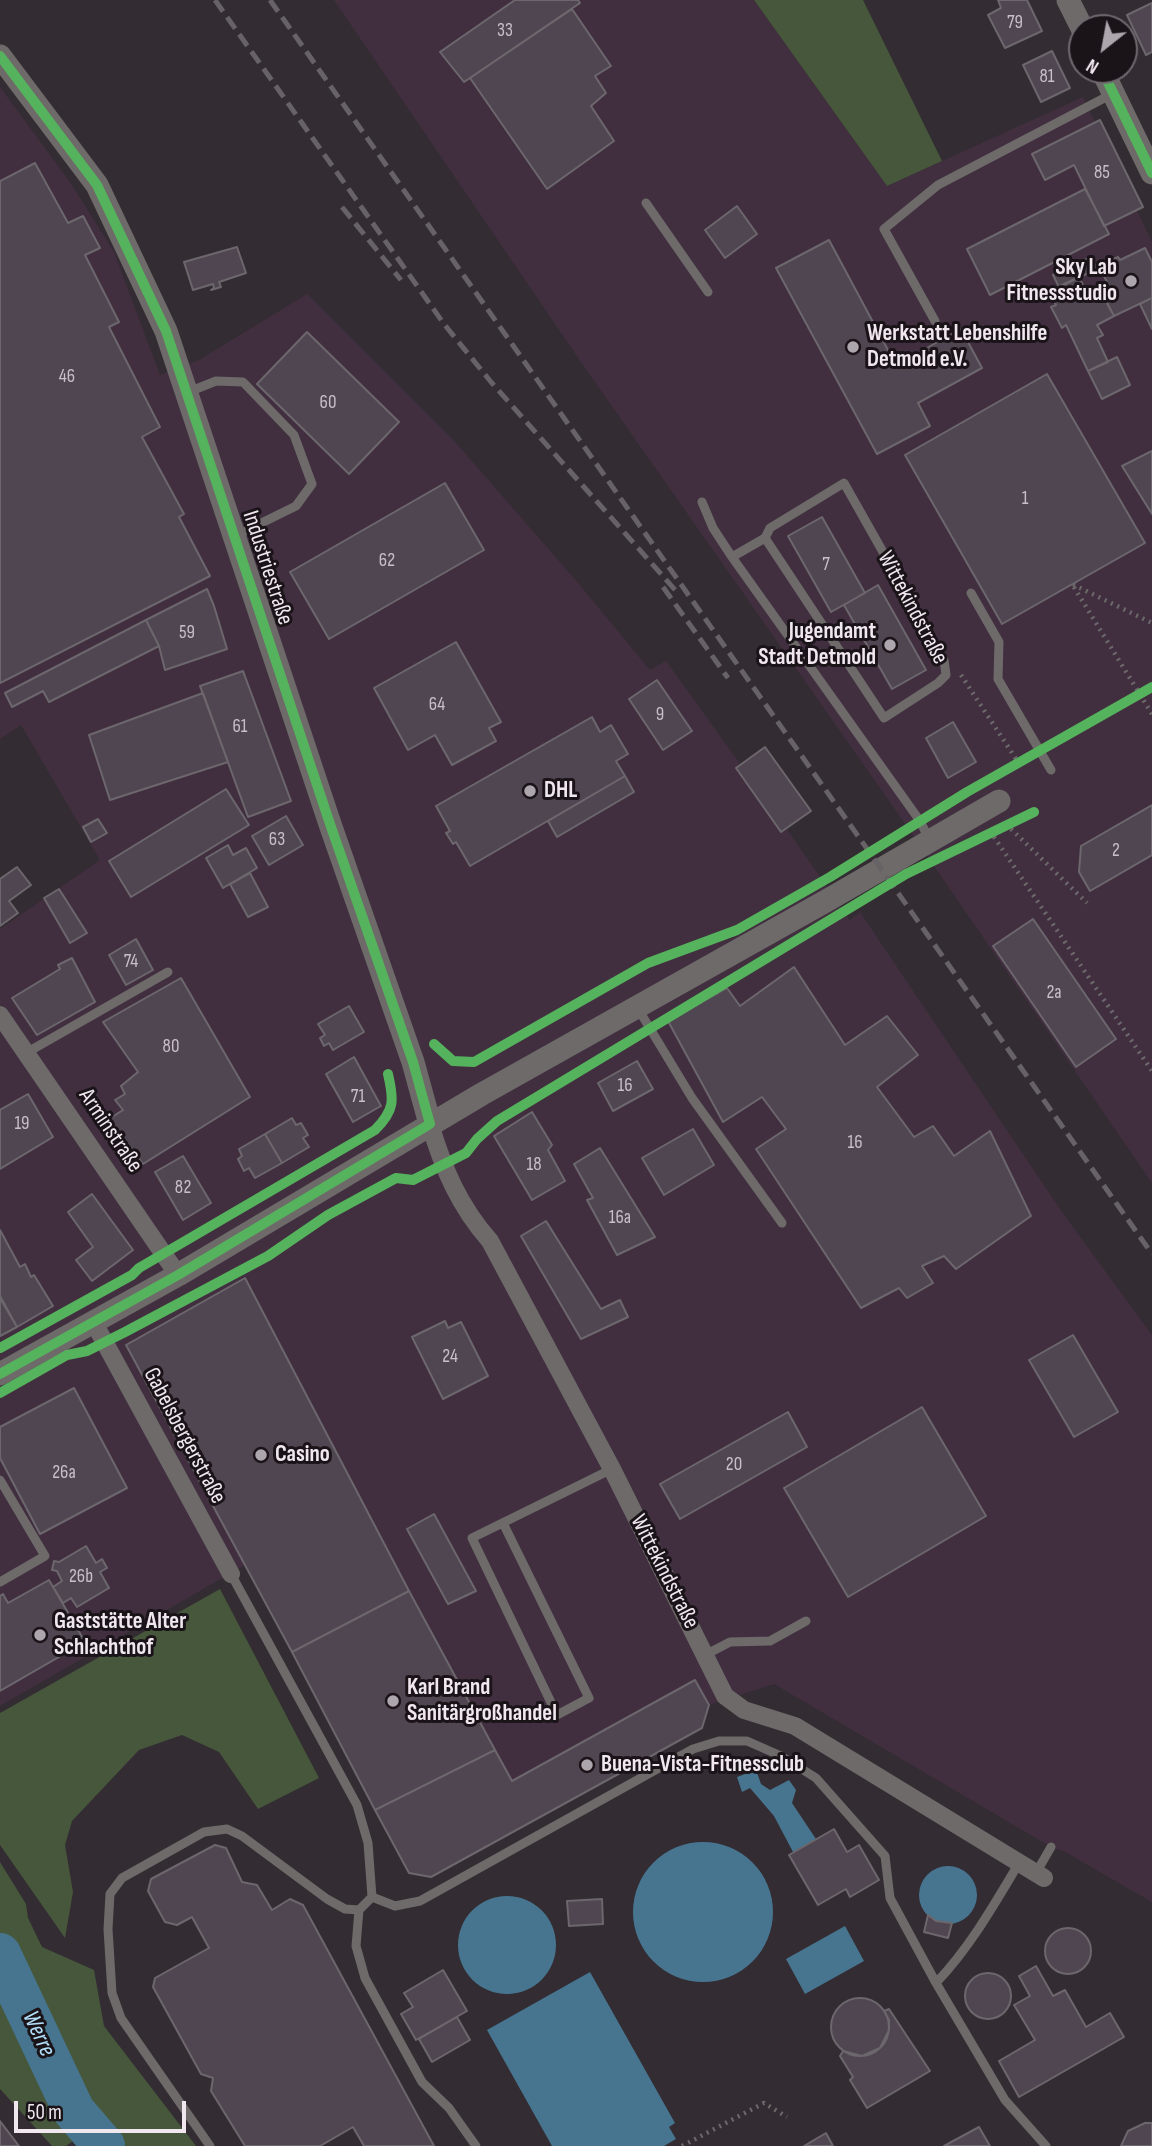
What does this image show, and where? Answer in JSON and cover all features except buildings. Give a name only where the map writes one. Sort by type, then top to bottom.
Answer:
[{"type":"street","name":"Industriestraße","points":[[0,56],[97,185],[166,331],[233,537],[413,1062],[430,1124]]},
{"type":"street","points":[[1109,84],[1152,173]]},
{"type":"street","points":[[0,1374],[178,1275],[430,1124],[999,801]]},
{"type":"street","name":"Arminstraße","points":[[0,1015],[178,1275]]},
{"type":"street","name":"Wittekindstraße","points":[[430,1124],[448,1178],[478,1227],[490,1241],[612,1469],[725,1696],[744,1710],[795,1726],[1040,1875]]},
{"type":"street","name":"Gabelsbergerstraße","points":[[93,1321],[231,1574]]},
{"type":"lane","points":[[935,321],[884,229],[938,185],[1113,93]]},
{"type":"lane","points":[[646,202],[708,292]]},
{"type":"lane","points":[[185,393],[216,382],[243,382],[294,435],[312,484],[296,506],[233,537]]},
{"type":"lane","name":"Wittekindstraße","points":[[732,557],[765,538],[770,528],[844,484],[944,660],[946,674],[938,683],[884,718],[765,538]]},
{"type":"lane","points":[[702,502],[713,528],[732,557],[920,821],[930,841]]},
{"type":"lane","points":[[971,593],[999,642],[998,679],[1051,770]]},
{"type":"lane","points":[[26,1053],[168,972]]},
{"type":"lane","points":[[637,1007],[692,1098],[782,1223]]},
{"type":"lane","points":[[503,1523],[589,1698],[557,1715],[472,1538],[612,1469]]},
{"type":"lane","points":[[0,1480],[45,1556],[0,1582]]},
{"type":"lane","points":[[231,1574],[357,1805],[368,1843],[372,1898]]},
{"type":"lane","points":[[705,1655],[730,1642],[770,1641],[806,1621]]},
{"type":"lane","points":[[372,1898],[395,1906],[420,1901],[693,1749],[719,1741],[747,1741],[781,1756],[816,1778],[884,1856],[890,1898],[936,1983],[1005,2099],[1046,2146]]},
{"type":"lane","points":[[210,2146],[121,2018],[112,1993],[108,1929],[110,1894],[122,1878],[204,1832],[227,1829],[242,1836],[327,1899],[345,1909],[359,1910]]},
{"type":"lane","points":[[1040,1875],[1051,1847]]},
{"type":"lane","points":[[936,1983],[988,1916],[1019,1863]]},
{"type":"lane","points":[[372,1898],[359,1910],[356,1946],[365,1978],[422,2082],[449,2108],[475,2146]]},
{"type":"path","points":[[1152,623],[1072,584],[1152,714]]},
{"type":"path","points":[[944,660],[958,669],[1018,762]]},
{"type":"path","points":[[1006,824],[1087,903]]},
{"type":"path","points":[[990,831],[1152,1071]]},
{"type":"path","points":[[682,2146],[764,2103],[787,2117]]},
{"type":"shaded area","points":[[334,0],[754,0],[887,186],[1083,97],[1152,242],[1152,1183],[901,818],[583,365]]},
{"type":"shaded area","points":[[0,87],[70,182],[114,252],[160,375],[199,360],[307,294],[457,444],[650,670],[666,661],[741,765],[736,769],[781,831],[786,828],[850,920],[860,912],[1062,1212],[1152,1335],[1152,1902],[1065,1852],[1051,1847],[774,1684],[709,1705],[702,1728],[431,1877],[409,1873],[245,1565],[0,1706],[0,929],[100,860],[21,725],[0,739]]},
{"type":"green space","points":[[754,0],[863,0],[942,161],[887,186]]},
{"type":"green space","points":[[220,1589],[319,1778],[258,1809],[219,1752],[182,1735],[139,1750],[72,1821],[65,1845],[73,1892],[65,1938],[0,1845],[0,1713]]},
{"type":"green space","points":[[0,1862],[26,1904],[28,1918],[42,1947],[94,1970],[104,2026],[196,2146],[88,2146],[80,2136],[66,2146],[52,2146],[0,2089]]},
{"type":"water","points":[[756,1770],[761,1784],[770,1790],[789,1780],[796,1790],[792,1803],[816,1839],[793,1852],[774,1816],[750,1788],[742,1792],[737,1777]]},
{"type":"water","points":[[703,1842],[730,1847],[753,1862],[768,1885],[773,1912],[768,1939],[753,1962],[730,1977],[703,1982],[676,1977],[653,1962],[638,1939],[633,1912],[638,1885],[653,1862],[676,1847]]},
{"type":"water","points":[[948,1866],[959,1868],[972,1879],[977,1895],[975,1906],[964,1919],[948,1924],[937,1922],[924,1911],[919,1895],[921,1884],[932,1871]]},
{"type":"water","points":[[497,1896],[517,1896],[542,1910],[553,1926],[556,1945],[553,1964],[542,1980],[517,1994],[497,1994],[480,1986],[466,1972],[458,1955],[458,1935],[466,1918],[480,1904]]},
{"type":"water","points":[[845,1926],[864,1961],[805,1994],[786,1959]]},
{"type":"water","points":[[590,1972],[675,2123],[669,2127],[676,2139],[664,2146],[552,2146],[487,2030]]},
{"type":"waterway","name":"Werre","points":[[0,1954],[74,2111],[104,2146]]},
{"type":"railway","points":[[215,0],[444,324],[491,382],[677,592]]},
{"type":"railway","points":[[270,0],[1152,1254]]},
{"type":"railway","points":[[342,207],[401,280]]},
{"type":"railway","points":[[663,587],[728,678]]},
{"type":"cycle path","points":[[0,56],[97,185],[166,331],[330,824],[413,1062],[430,1124],[178,1275],[0,1374]]},
{"type":"cycle path","points":[[1109,84],[1152,173]]},
{"type":"cycle path","points":[[434,1044],[453,1061],[474,1062],[648,963],[737,930],[830,877],[967,792],[1152,687]]},
{"type":"cycle path","points":[[0,1393],[67,1355],[87,1351],[268,1256],[328,1215],[396,1178],[413,1180],[466,1153],[497,1121],[906,874],[1034,812]]},
{"type":"cycle path","points":[[0,1348],[132,1275],[139,1268],[375,1130],[391,1104],[388,1074]]},
{"type":"place","name":"Sky Lab Fitnessstudio","points":[[1131,281]]},
{"type":"place","name":"Werkstatt Lebenshilfe Detmold e.V.","points":[[853,347]]},
{"type":"place","name":"Jugendamt Stadt Detmold","points":[[890,645]]},
{"type":"place","name":"DHL","points":[[530,791]]},
{"type":"place","name":"Casino","points":[[261,1455]]},
{"type":"place","name":"Gaststätte Alter Schlachthof","points":[[40,1635]]},
{"type":"place","name":"Karl Brand Sanitärgroßhandel","points":[[393,1701]]},
{"type":"place","name":"Buena-Vista-Fitnessclub","points":[[587,1765]]}]
